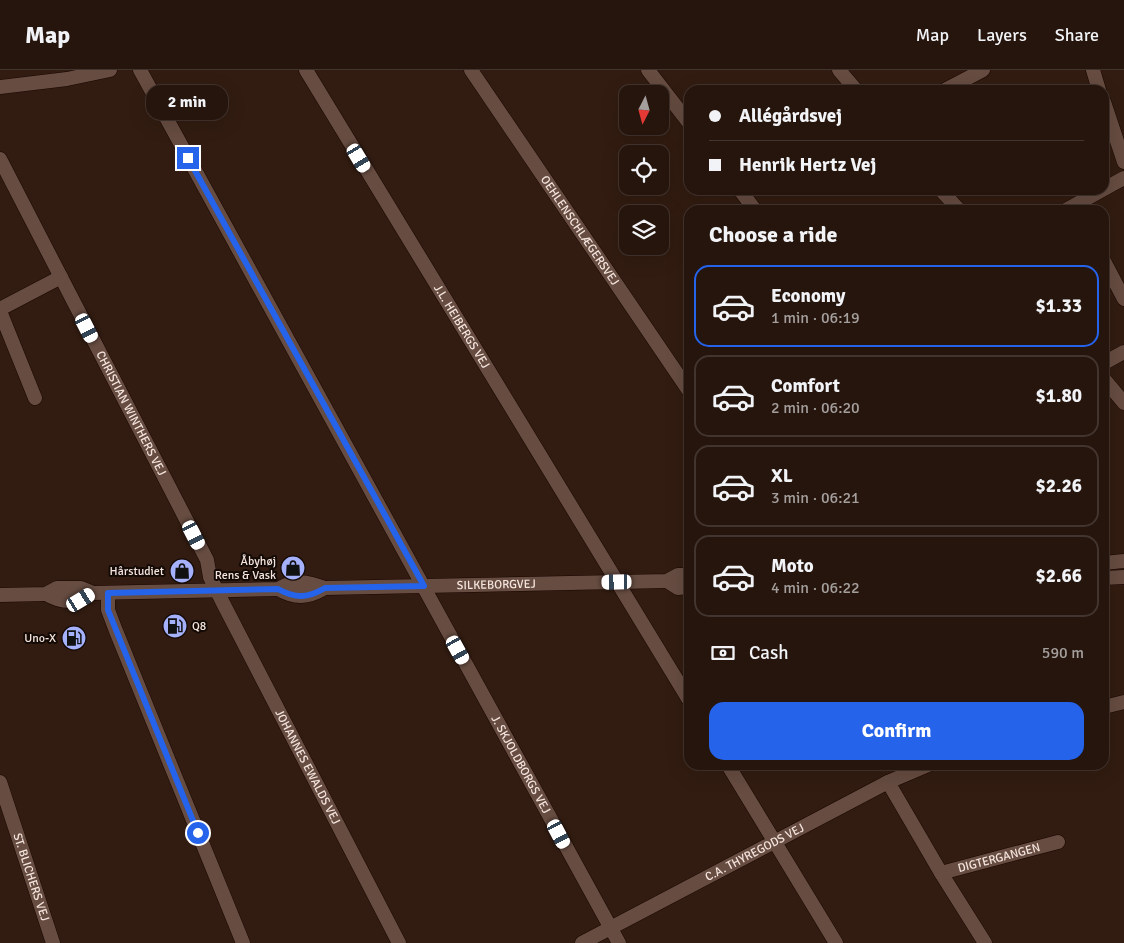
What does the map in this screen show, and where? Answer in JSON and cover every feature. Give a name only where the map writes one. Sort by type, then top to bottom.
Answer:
[{"type":"street","points":[[0,87],[59,81],[110,70]]},
{"type":"street","name":"J. SKJOLDBORGS VEJ","points":[[140,70],[619,943]]},
{"type":"street","name":"J.L. HEIBERGS VEJ","points":[[306,70],[684,692]]},
{"type":"street","name":"OEHLENSCHLÆGERSVEJ","points":[[471,70],[684,384]]},
{"type":"street","points":[[648,70],[684,117]]},
{"type":"street","points":[[839,70],[852,85]]},
{"type":"street","points":[[954,85],[983,70]]},
{"type":"street","points":[[1093,70],[1098,85]]},
{"type":"street","points":[[1109,117],[1124,162]]},
{"type":"street","name":"CHRISTIAN WINTHERS VEJ","points":[[0,159],[207,560],[210,578],[217,590]]},
{"type":"street","points":[[1109,188],[1124,178]]},
{"type":"street","points":[[946,195],[955,205]]},
{"type":"street","points":[[1079,205],[1096,195]]},
{"type":"street","points":[[1109,271],[1124,299]]},
{"type":"street","points":[[35,398],[0,310],[61,277]]},
{"type":"street","points":[[1109,360],[1124,352]]},
{"type":"street","points":[[1109,385],[1124,403]]},
{"type":"street","points":[[1109,562],[1124,561]]},
{"type":"street","name":"SILKEBORGVEJ","points":[[0,595],[46,594],[57,601],[81,600],[93,593],[278,589],[289,595],[313,595],[325,588],[667,581],[678,575],[684,575]]},
{"type":"street","points":[[1109,578],[1124,577]]},
{"type":"street","name":"SILKEBORGVEJ","points":[[667,581],[678,588],[684,587]]},
{"type":"street","name":"JOHANNES EWALDS VEJ","points":[[217,590],[399,943]]},
{"type":"street","points":[[108,593],[108,610],[116,631],[242,943]]},
{"type":"street","points":[[1109,706],[1124,702]]},
{"type":"street","points":[[731,770],[836,943]]},
{"type":"street","name":"C.A. THYREGODS VEJ","points":[[582,943],[888,782],[916,770]]},
{"type":"street","name":"ST. BLICHERS VEJ","points":[[0,782],[53,943]]},
{"type":"street","name":"DIGTERGANGEN","points":[[888,782],[941,873],[985,943]]},
{"type":"street","name":"DIGTERGANGEN","points":[[941,873],[1058,842]]},
{"type":"place","name":"Åbyhøj Rens & Vask","points":[[293,568]]},
{"type":"place","name":"Hårstudiet","points":[[182,571]]},
{"type":"place","name":"Q8","points":[[175,626]]},
{"type":"place","name":"Uno-X","points":[[74,638]]},
{"type":"route","points":[[188,158],[424,586],[325,588],[313,595],[289,595],[278,589],[108,593],[108,610],[198,833]]}]
